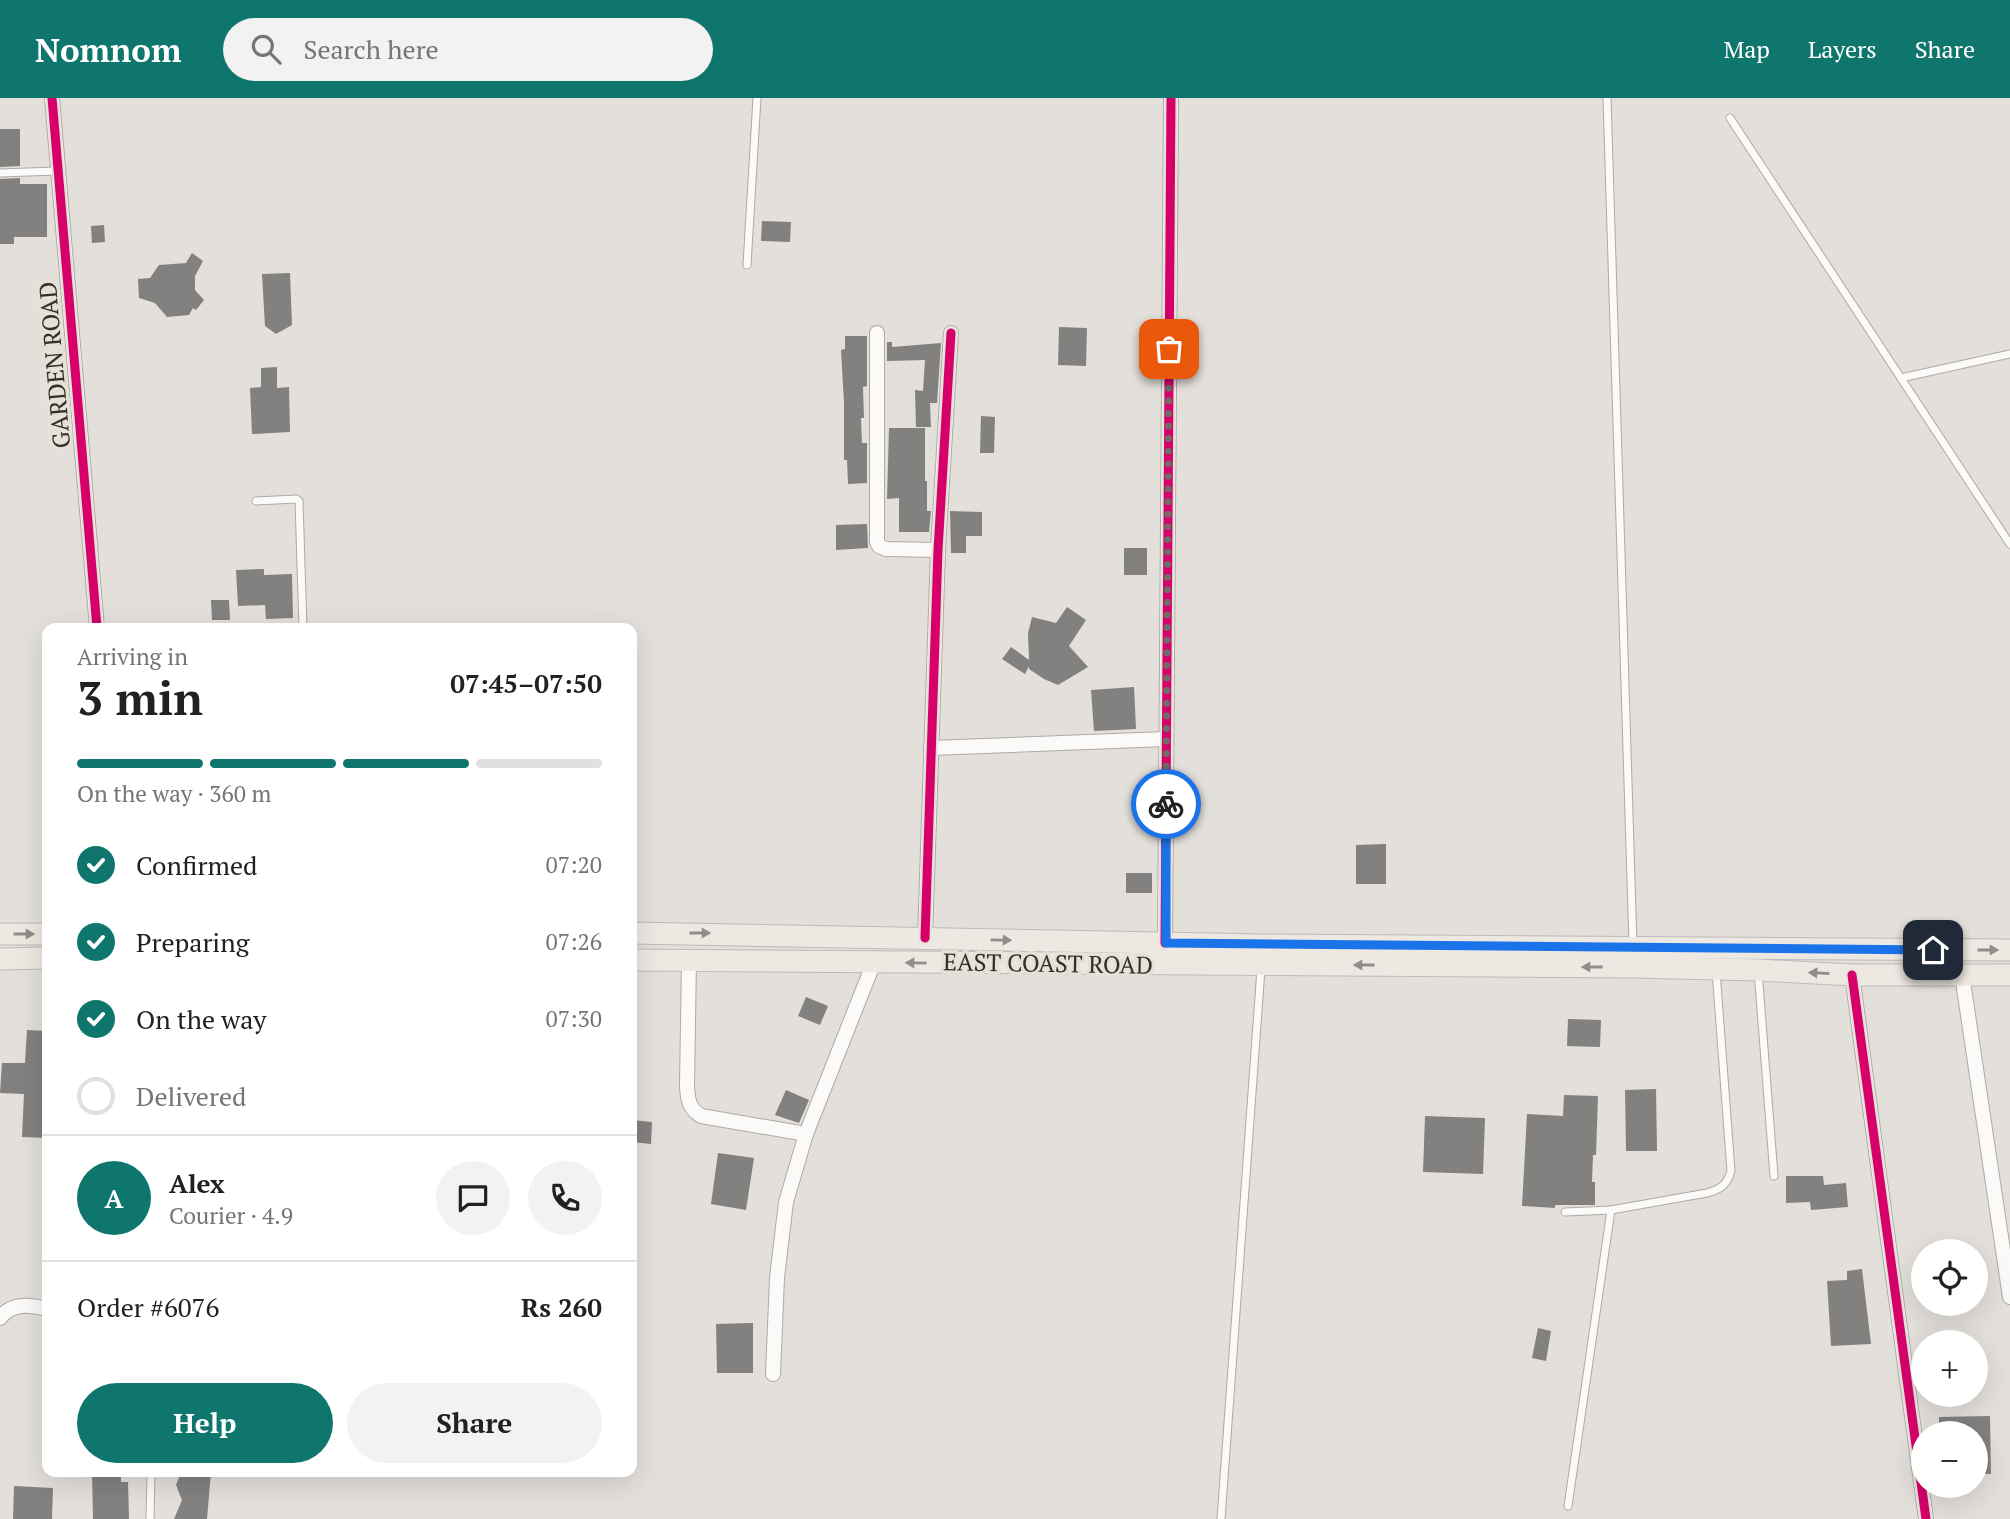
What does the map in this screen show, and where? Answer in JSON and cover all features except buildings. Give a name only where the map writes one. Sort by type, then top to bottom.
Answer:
[{"type":"main road","name":"EAST COAST ROAD","points":[[637,933],[1427,947],[2010,950]]},
{"type":"main road","points":[[0,934],[42,934]]},
{"type":"main road","points":[[0,958],[42,958]]},
{"type":"main road","name":"EAST COAST ROAD","points":[[637,960],[1164,966],[1261,964],[1716,969],[1852,975],[2010,975]]},
{"type":"street","name":"GARDEN ROAD","points":[[52,98],[97,623]]},
{"type":"street","points":[[1166,943],[1171,98]]},
{"type":"street","points":[[877,333],[878,546],[886,549],[938,550]]},
{"type":"street","points":[[925,938],[938,550],[951,333]]},
{"type":"street","points":[[931,748],[1166,739]]},
{"type":"street","points":[[689,960],[687,1087],[688,1102],[692,1110],[701,1116],[806,1134]]},
{"type":"street","points":[[773,1374],[777,1278],[786,1202],[806,1134],[874,962]]},
{"type":"street","points":[[1852,975],[1926,1519]]},
{"type":"street","points":[[1962,975],[2010,1297]]},
{"type":"street","points":[[0,1318],[3,1313],[16,1306],[42,1308]]},
{"type":"lane","points":[[747,265],[757,98]]},
{"type":"lane","points":[[1607,98],[1633,946]]},
{"type":"lane","points":[[1730,118],[2010,544]]},
{"type":"lane","points":[[0,173],[57,171]]},
{"type":"lane","points":[[1901,378],[2010,354]]},
{"type":"lane","points":[[256,501],[299,501],[303,623]]},
{"type":"lane","points":[[1221,1519],[1261,964]]},
{"type":"lane","points":[[1565,1212],[1611,1210],[1707,1193],[1721,1189],[1728,1181],[1731,1171],[1716,969]]},
{"type":"lane","points":[[1758,970],[1774,1177]]},
{"type":"lane","points":[[1568,1506],[1611,1210]]},
{"type":"lane","points":[[150,1519],[151,1477]]},
{"type":"cycle path","points":[[52,98],[97,623]]},
{"type":"cycle path","points":[[1165,943],[1171,98]]},
{"type":"cycle path","points":[[925,938],[938,550],[951,333]]},
{"type":"cycle path","points":[[1852,975],[1926,1519]]},
{"type":"way so far","points":[[1166,804],[1169,349]]},
{"type":"route","points":[[1166,804],[1166,943],[1933,950]]}]
